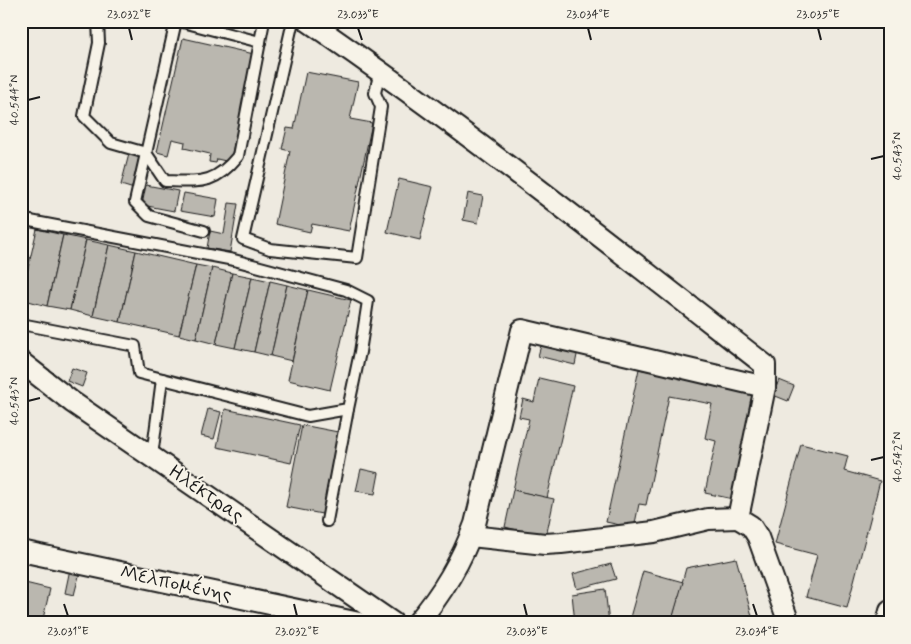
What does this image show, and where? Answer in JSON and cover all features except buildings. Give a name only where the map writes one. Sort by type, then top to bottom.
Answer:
[{"type":"street","points":[[308,21],[380,70],[765,365],[765,387],[738,518]]},
{"type":"street","points":[[417,623],[438,595],[470,536],[484,493],[522,330],[765,387]]},
{"type":"street","name":"Ηλέκτρας","points":[[21,362],[72,402],[393,623]]},
{"type":"street","points":[[470,536],[561,544],[654,532],[708,518],[738,518],[751,526],[758,538],[789,623]]},
{"type":"street","name":"Μελπομένης","points":[[21,551],[359,623]]},
{"type":"street","points":[[887,623],[890,611]]},
{"type":"lane","points":[[98,21],[99,43],[84,116],[112,143],[146,153],[165,181],[201,182],[225,172],[238,156],[264,21]]},
{"type":"lane","points":[[204,231],[149,216],[135,202],[178,21],[260,42]]},
{"type":"lane","points":[[293,21],[243,239],[270,248],[357,258],[381,107],[375,93],[380,70]]},
{"type":"lane","points":[[21,233],[25,220],[234,260],[346,290],[368,302],[327,521]]},
{"type":"lane","points":[[21,324],[135,346],[140,373],[162,379],[308,416],[348,409]]},
{"type":"lane","points":[[152,456],[162,379]]}]
